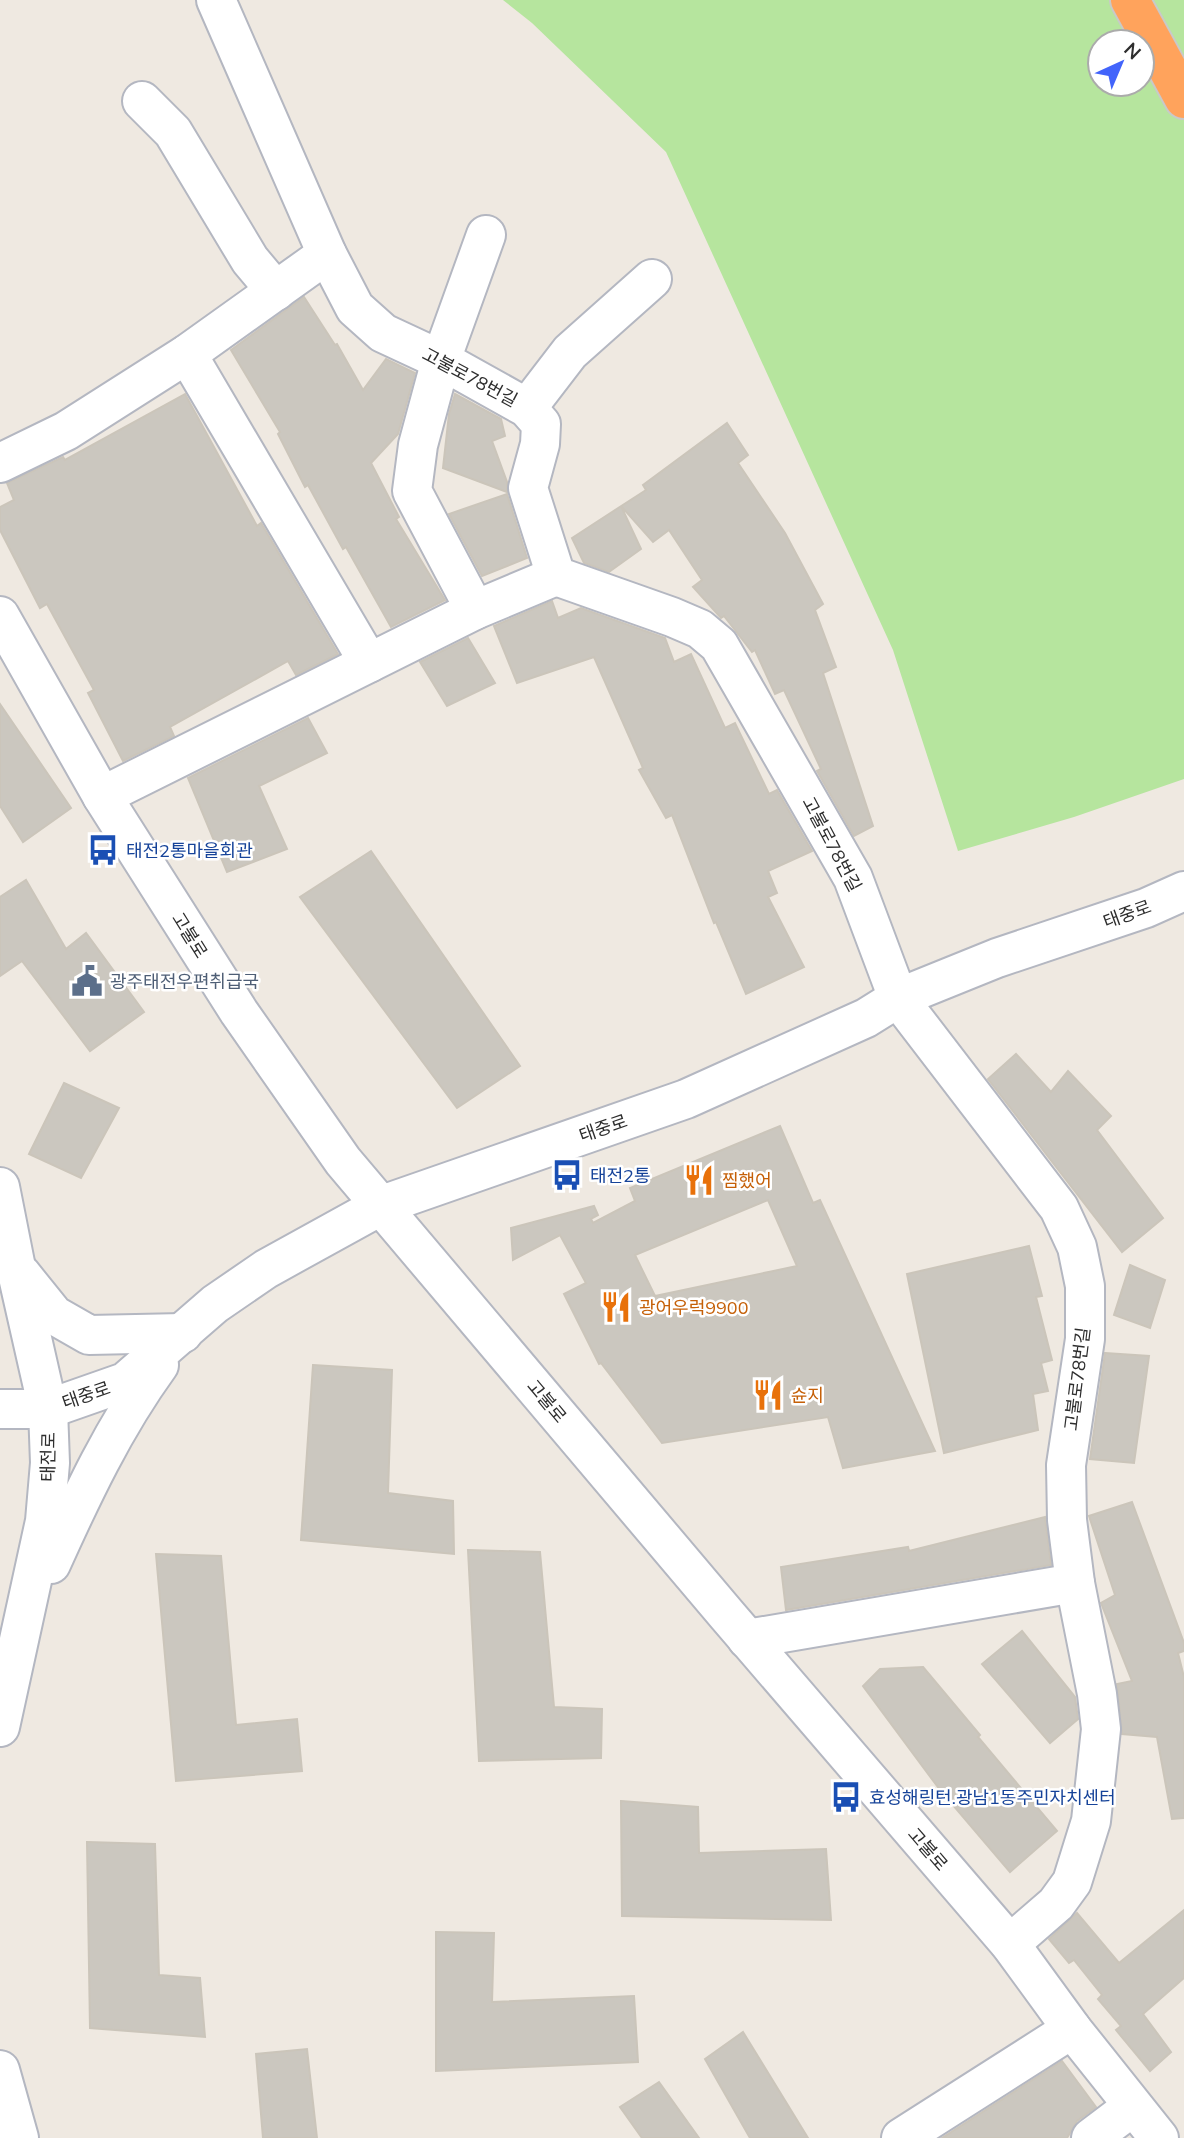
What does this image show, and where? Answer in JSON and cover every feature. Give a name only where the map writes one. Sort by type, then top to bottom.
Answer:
[{"type":"highway","points":[[1130,0],[1184,99]]},
{"type":"street","name":"고불로78번길","points":[[216,0],[327,254],[355,308],[383,333],[441,360],[527,408],[541,424],[540,444],[528,488],[556,576],[672,617],[700,629],[719,645],[853,878],[898,998],[1059,1208],[1077,1248],[1085,1286],[1085,1339],[1066,1465],[1067,1520],[1075,1583],[1097,1694],[1101,1729],[1091,1821],[1072,1882],[1056,1904],[1010,1944]]},
{"type":"street","points":[[142,102],[173,132],[250,260],[276,291]]},
{"type":"street","points":[[475,610],[412,491],[418,445],[441,360],[486,235]]},
{"type":"street","points":[[0,463],[66,431],[187,354],[327,254]]},
{"type":"street","points":[[527,408],[570,352],[652,279]]},
{"type":"street","points":[[187,354],[369,663]]},
{"type":"street","points":[[102,796],[475,610],[556,576]]},
{"type":"street","name":"고불로","points":[[0,616],[102,796],[239,1012],[343,1161],[747,1639],[1010,1944],[1072,2029],[1159,2138]]},
{"type":"street","name":"태중로","points":[[0,1409],[48,1409],[125,1382],[215,1304],[266,1269],[382,1205],[686,1099],[866,1018],[898,998],[997,958],[1146,908],[1184,891]]},
{"type":"street","name":"태전로","points":[[0,1186],[48,1409],[50,1463],[45,1521],[0,1727]]},
{"type":"street","points":[[16,1268],[54,1315],[89,1335],[183,1332]]},
{"type":"street","points":[[24,1623],[91,1476],[138,1394],[183,1332]]},
{"type":"street","points":[[747,1639],[1075,1583]]},
{"type":"street","points":[[901,2138],[1072,2029]]},
{"type":"street","points":[[0,2070],[19,2138]]},
{"type":"street","points":[[1091,2138],[1132,2107]]},
{"type":"green space","points":[[503,0],[1184,0],[1184,779],[1074,817],[958,851],[893,650],[666,152],[532,23]]},
{"type":"building","points":[[304,297],[335,345],[337,344],[363,390],[386,359],[415,373],[398,434],[371,463],[399,517],[396,519],[445,600],[391,627],[308,485],[305,487],[278,434],[280,432],[231,350]]},
{"type":"building","points":[[185,394],[257,526],[261,523],[338,654],[296,675],[288,661],[170,727],[174,736],[123,761],[88,693],[94,690],[47,604],[40,608],[0,530],[0,507],[14,500],[7,483],[63,457],[65,460]]},
{"type":"building","points":[[455,394],[501,419],[505,436],[492,441],[507,482],[507,492],[443,468],[449,414]]},
{"type":"building","points":[[727,423],[748,455],[738,463],[785,533],[823,604],[815,610],[836,667],[823,673],[873,826],[854,836],[817,771],[821,769],[784,690],[775,694],[755,650],[752,652],[724,616],[721,618],[693,587],[702,580],[669,530],[653,542],[621,506],[646,490],[643,485]]},
{"type":"building","points":[[507,494],[527,558],[482,576],[449,514]]},
{"type":"building","points":[[621,506],[641,549],[609,572],[584,563],[572,538]]},
{"type":"building","points":[[552,601],[558,618],[581,608],[665,638],[674,662],[691,654],[725,728],[735,723],[769,794],[777,790],[812,851],[768,871],[777,893],[768,897],[804,967],[746,994],[716,922],[714,923],[672,815],[666,818],[639,770],[643,768],[594,657],[517,683],[494,626]]},
{"type":"building","points":[[468,638],[495,683],[447,706],[420,662]]},
{"type":"building","points":[[0,704],[71,808],[23,842],[0,806]]},
{"type":"building","points":[[308,718],[327,753],[259,786],[287,849],[227,872],[188,778]]},
{"type":"building","points":[[371,851],[520,1066],[457,1108],[300,897]]},
{"type":"building","points":[[26,880],[66,949],[86,933],[144,1012],[90,1051],[22,961],[0,976],[0,897]]},
{"type":"building","points":[[1016,1054],[1051,1092],[1068,1071],[1111,1116],[1097,1130],[1163,1218],[1122,1252],[988,1079]]},
{"type":"building","points":[[64,1083],[119,1108],[81,1178],[29,1154]]},
{"type":"building","points":[[780,1126],[813,1203],[820,1200],[935,1451],[843,1468],[828,1417],[662,1443],[601,1363],[599,1364],[564,1294],[586,1283],[560,1235],[513,1260],[511,1228],[594,1206],[598,1215],[591,1219],[593,1223],[635,1201],[630,1188]],"holes":[[[768,1200],[797,1266],[655,1296],[635,1255]]]},
{"type":"building","points":[[1029,1246],[1042,1296],[1036,1297],[1052,1360],[1041,1363],[1048,1391],[1033,1394],[1038,1430],[944,1453],[907,1274]]},
{"type":"building","points":[[1130,1265],[1165,1280],[1150,1328],[1114,1315]]},
{"type":"building","points":[[1105,1353],[1149,1356],[1134,1463],[1090,1459]]},
{"type":"building","points":[[313,1365],[392,1370],[388,1493],[453,1501],[454,1554],[301,1540]]},
{"type":"building","points":[[1132,1502],[1184,1643],[1184,1651],[1178,1653],[1184,1677],[1184,1818],[1172,1819],[1157,1737],[1122,1734],[1117,1684],[1132,1681],[1101,1603],[1115,1595],[1089,1516]]},
{"type":"building","points":[[1045,1517],[1051,1565],[786,1610],[781,1567],[908,1547],[909,1551]]},
{"type":"building","points":[[468,1550],[540,1552],[554,1707],[602,1709],[601,1758],[479,1761]]},
{"type":"building","points":[[156,1554],[221,1556],[236,1725],[297,1719],[302,1771],[176,1781]]},
{"type":"building","points":[[1022,1631],[1075,1697],[1078,1719],[1050,1743],[982,1664]]},
{"type":"building","points":[[923,1667],[1057,1831],[1010,1872],[940,1790],[863,1686],[880,1669]]},
{"type":"building","points":[[621,1801],[698,1807],[699,1853],[826,1849],[831,1920],[622,1916]]},
{"type":"building","points":[[87,1842],[155,1844],[159,1975],[200,1978],[205,2037],[90,2028]]},
{"type":"building","points":[[1184,1910],[1184,1978],[1143,2014],[1171,2052],[1150,2071],[1116,2030],[1121,2026],[1098,1999],[1102,1995],[1074,1960],[1069,1963],[1049,1939],[1077,1913],[1119,1963]]},
{"type":"building","points":[[436,1932],[494,1933],[492,2002],[634,1996],[638,2062],[436,2071]]},
{"type":"building","points":[[743,2032],[808,2138],[750,2138],[705,2059]]},
{"type":"building","points":[[307,2049],[317,2138],[263,2138],[256,2054]]},
{"type":"building","points":[[1062,2061],[1096,2107],[1077,2121],[1067,2138],[942,2138]]},
{"type":"building","points":[[659,2082],[699,2138],[642,2138],[620,2107]]},
{"type":"place","name":"태전2통마을회관","points":[[103,850]]},
{"type":"place","name":"광주태전우편취급국","points":[[87,981]]},
{"type":"place","name":"태전2통","points":[[567,1175]]},
{"type":"place","name":"찜했어","points":[[699,1180]]},
{"type":"place","name":"광어우럭9900","points":[[616,1307]]},
{"type":"place","name":"슌지","points":[[768,1395]]},
{"type":"place","name":"효성해링턴.광남1동주민자치센터","points":[[846,1797]]}]
